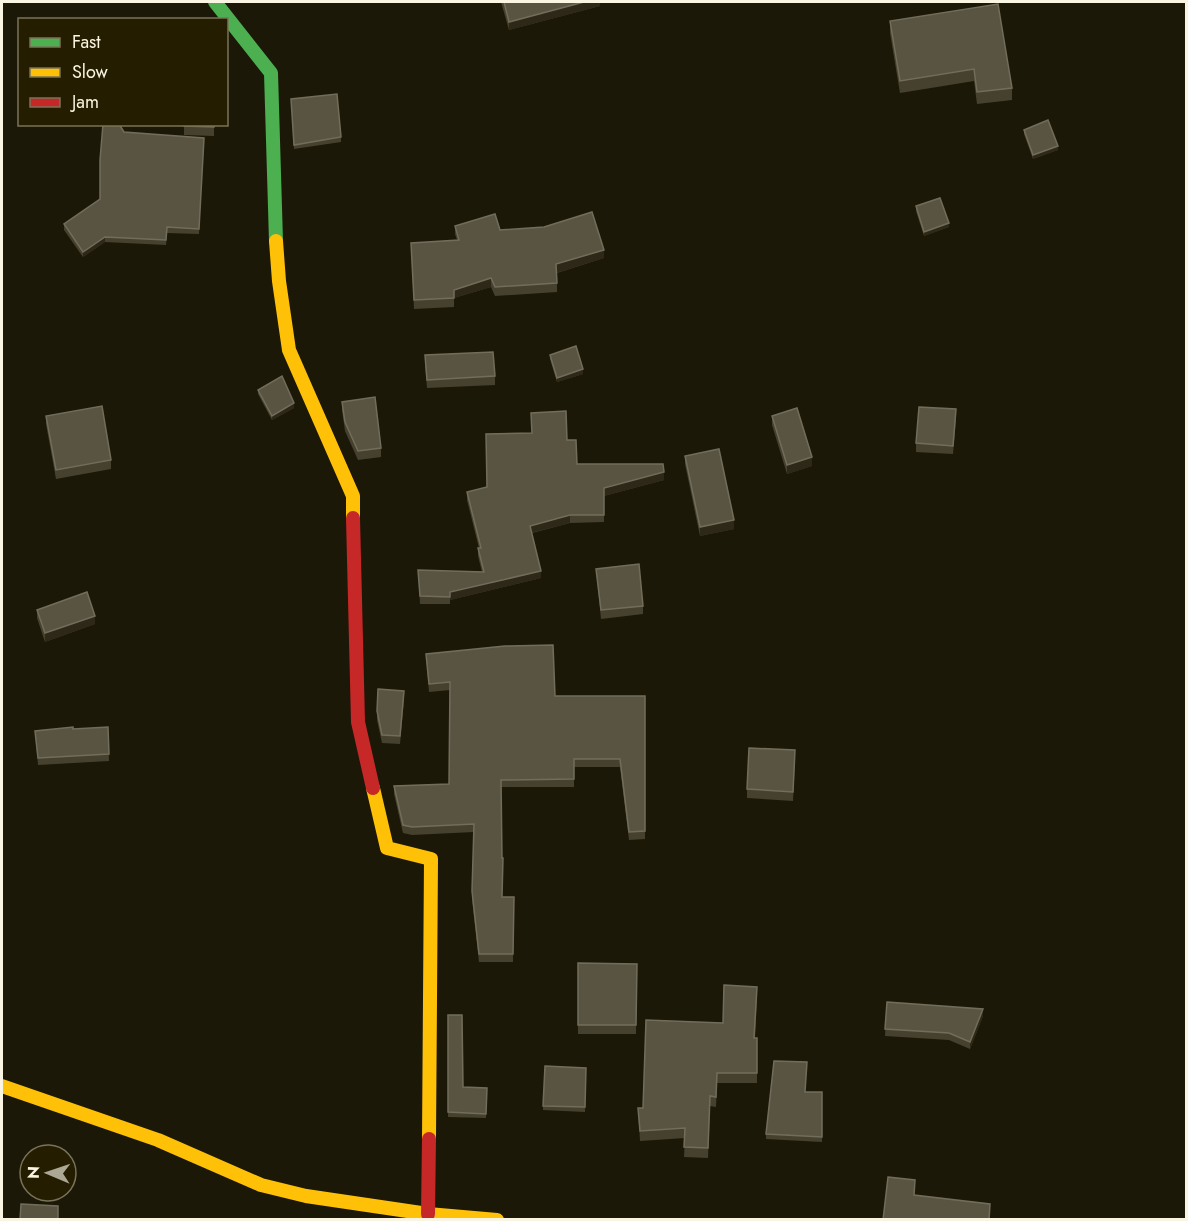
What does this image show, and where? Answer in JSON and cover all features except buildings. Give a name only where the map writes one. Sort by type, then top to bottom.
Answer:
[{"type":"street","points":[[215,2],[228,18]]},
{"type":"street","points":[[228,18],[271,73],[276,234],[279,280],[289,350],[353,496],[358,722],[387,848],[431,859],[428,1214]]},
{"type":"street","points":[[2,1086],[158,1140],[261,1185],[306,1196],[428,1214],[497,1220]]},
{"type":"traffic: fast","points":[[215,2],[228,18]]},
{"type":"traffic: fast","points":[[228,18],[271,73],[276,241]]},
{"type":"traffic: slow","points":[[276,241],[289,350],[353,496],[353,518]]},
{"type":"traffic: slow","points":[[373,788],[387,848],[431,859],[429,1139]]},
{"type":"traffic: slow","points":[[2,1086],[158,1140],[261,1185],[306,1196],[428,1214],[497,1220]]},
{"type":"traffic: jam","points":[[353,518],[358,722],[373,788]]},
{"type":"traffic: jam","points":[[428,1214],[429,1139]]}]
